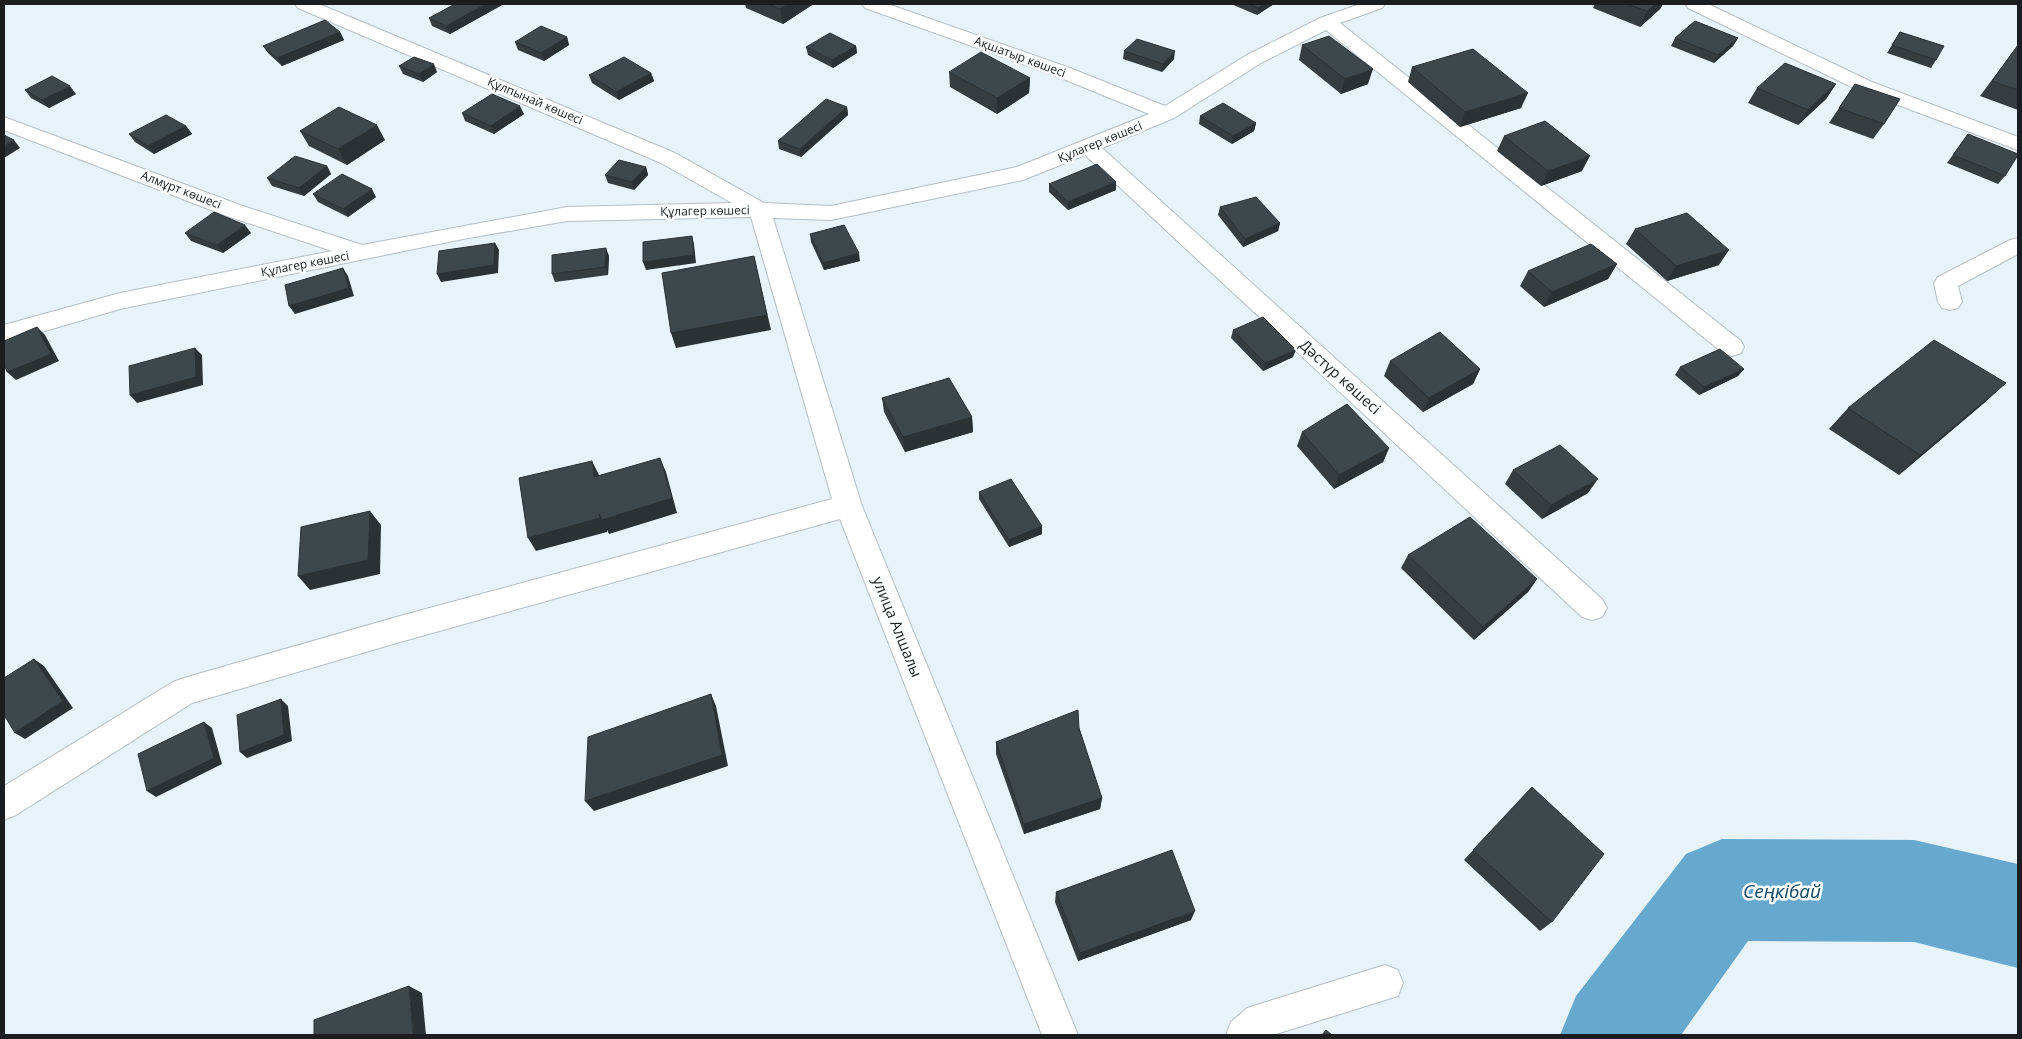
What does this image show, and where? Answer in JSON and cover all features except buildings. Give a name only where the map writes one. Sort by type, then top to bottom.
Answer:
[{"type":"street","name":"Құлпынай көшесі","points":[[304,4],[668,158],[760,210]]},
{"type":"street","name":"Ақшатыр көшесі","points":[[871,4],[1063,72],[1167,114]]},
{"type":"street","name":"Құлагер көшесі","points":[[4,334],[120,301],[361,252],[567,214],[760,210],[831,213],[1023,173],[1167,114],[1254,59],[1327,22],[1371,4]]},
{"type":"street","points":[[1694,4],[1865,86],[2018,144]]},
{"type":"street","points":[[1327,22],[1732,347]]},
{"type":"street","name":"Алмұрт көшесі","points":[[4,123],[232,210],[361,252]]},
{"type":"street","name":"Дәстүр көшесі","points":[[1088,147],[1592,608]]},
{"type":"street","name":"улица Алшалы","points":[[760,210],[848,506],[1060,1035]]},
{"type":"street","points":[[1950,302],[1946,283],[2018,244]]},
{"type":"street","points":[[4,804],[184,692],[400,629],[848,506]]},
{"type":"street","points":[[1244,1035],[1260,1021],[1384,983]]},
{"type":"waterway","name":"Сеңкібай","points":[[1615,1035],[1722,890],[1914,891],[2018,916]]}]
